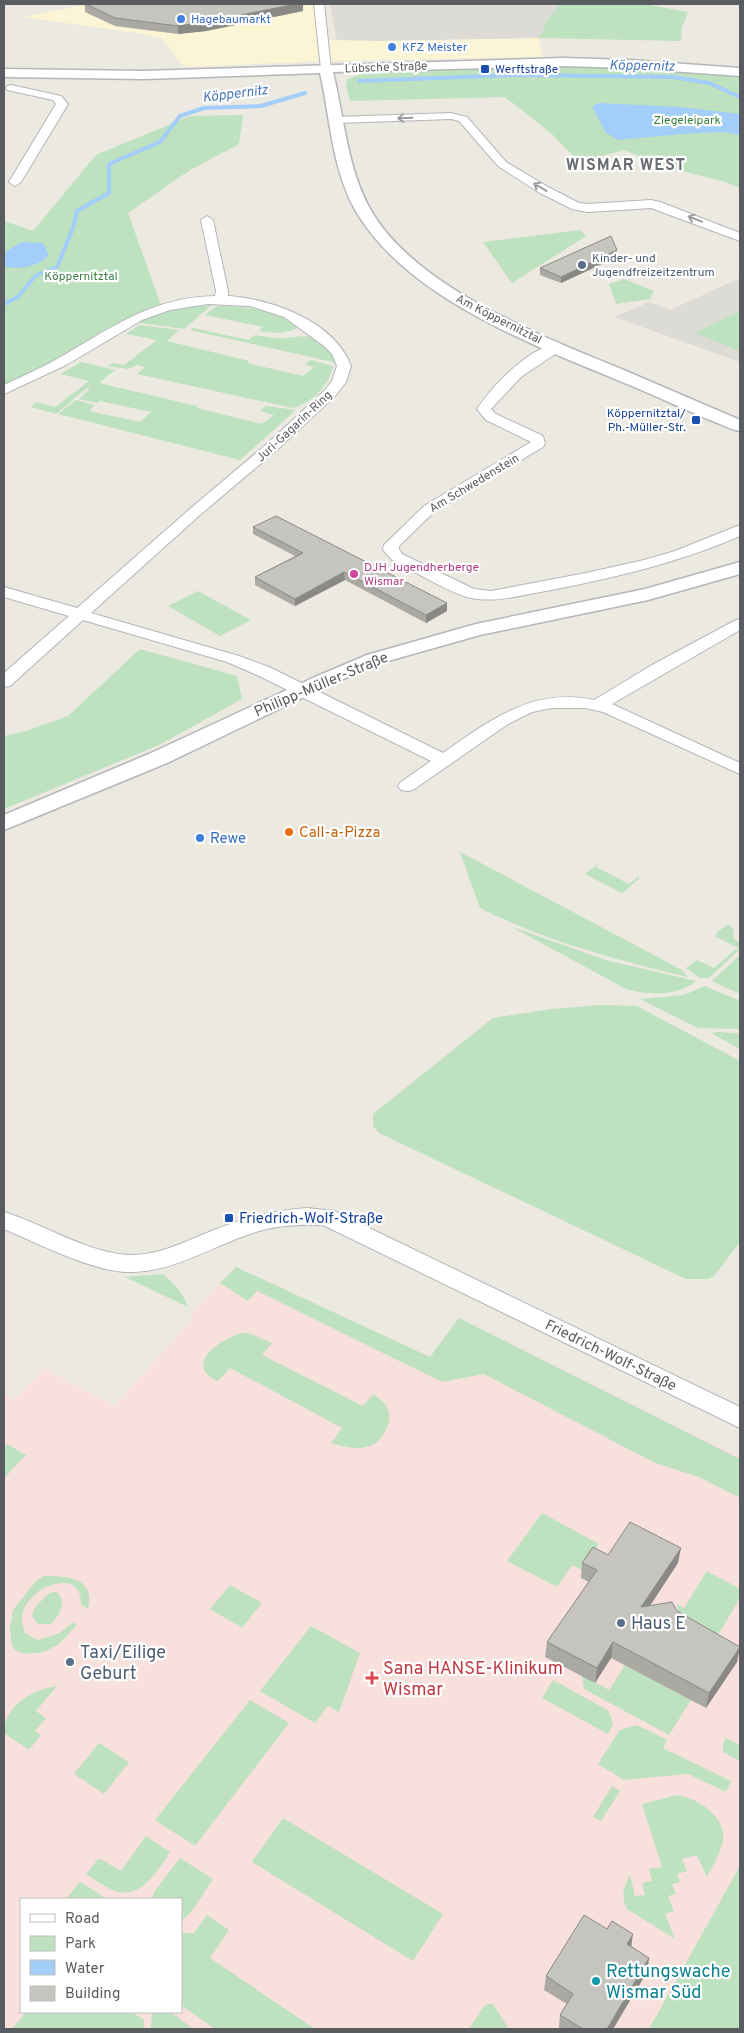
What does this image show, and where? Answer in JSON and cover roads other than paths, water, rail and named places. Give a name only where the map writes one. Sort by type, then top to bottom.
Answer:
[{"type":"street","points":[[319,4],[326,69]]},
{"type":"street","name":"Lübsche Straße","points":[[4,73],[133,75],[562,62],[640,64],[740,72]]},
{"type":"street","name":"Am Köppernitztal","points":[[326,69],[346,168],[351,185],[362,209],[380,234],[421,272],[451,294],[508,325],[740,426]]},
{"type":"street","points":[[7,90],[24,82],[32,74]]},
{"type":"street","points":[[7,90],[47,95],[57,98],[62,104],[15,182]]},
{"type":"street","points":[[337,120],[451,116],[463,119],[477,138],[502,164],[544,190],[576,206],[588,208],[651,204],[740,237]]},
{"type":"street","points":[[208,220],[222,291],[220,300]]},
{"type":"street","name":"Juri-Gagarin-Ring","points":[[4,390],[67,359],[147,313],[176,305],[220,300],[265,306],[290,315],[302,322],[337,350],[344,366],[343,373],[330,392],[253,464],[196,511],[4,682]]},
{"type":"street","name":"Am Schwedenstein","points":[[556,347],[541,355],[502,387],[484,409],[491,417],[538,439],[538,444],[430,509],[392,546],[391,550],[397,557],[470,594],[491,596],[650,564],[700,548],[740,530]]},
{"type":"street","name":"Philipp-Müller-Straße","points":[[4,823],[207,736],[374,659],[441,639],[648,594],[740,568]]},
{"type":"street","points":[[4,592],[233,659],[263,671],[443,760]]},
{"type":"street","points":[[598,704],[740,624]]},
{"type":"street","points":[[407,786],[502,720],[527,708],[552,703],[598,704],[740,769]]},
{"type":"street","name":"Friedrich-Wolf-Straße","points":[[4,1220],[95,1256],[110,1261],[132,1264],[164,1258],[265,1221],[303,1214],[326,1217],[740,1418]]},
{"type":"water","points":[[598,103],[680,107],[740,114],[740,135],[723,132],[618,140],[606,133],[592,107]]},
{"type":"water","points":[[21,242],[43,243],[49,255],[39,263],[28,267],[4,267],[4,253]]},
{"type":"waterway","name":"Köppernitz","points":[[359,81],[520,75],[673,77],[709,83],[740,97]]},
{"type":"waterway","name":"Köppernitz","points":[[4,304],[18,297],[35,276],[57,267],[73,228],[77,211],[109,193],[109,164],[160,142],[180,116],[204,108],[261,106],[305,93]]},
{"type":"place","name":"Hagebaumarkt","points":[[181,19]]},
{"type":"place","name":"KFZ Meister","points":[[392,47]]},
{"type":"place","name":"Werftstraße","points":[[485,69]]},
{"type":"place","name":"Kinder- und Jugendfreizeitzentrum","points":[[582,265]]},
{"type":"place","name":"Köppernitztal/ Ph.-Müller-Str.","points":[[696,420]]},
{"type":"place","name":"DJH Jugendherberge Wismar","points":[[354,574]]},
{"type":"place","name":"Call-a-Pizza","points":[[289,832]]},
{"type":"place","name":"Rewe","points":[[200,838]]},
{"type":"place","name":"Friedrich-Wolf-Straße","points":[[229,1218]]},
{"type":"place","name":"Haus E","points":[[621,1623]]},
{"type":"place","name":"Taxi/Eilige Geburt","points":[[70,1662]]},
{"type":"place","name":"Sana HANSE-Klinikum Wismar","points":[[372,1678]]},
{"type":"place","name":"Rettungswache Wismar Süd","points":[[596,1981]]},
{"type":"district","name":"WISMAR WEST","points":[[626,164]]},
{"type":"park label","name":"Ziegeleipark","points":[[687,120]]},
{"type":"park label","name":"Köppernitztal","points":[[81,276]]}]
